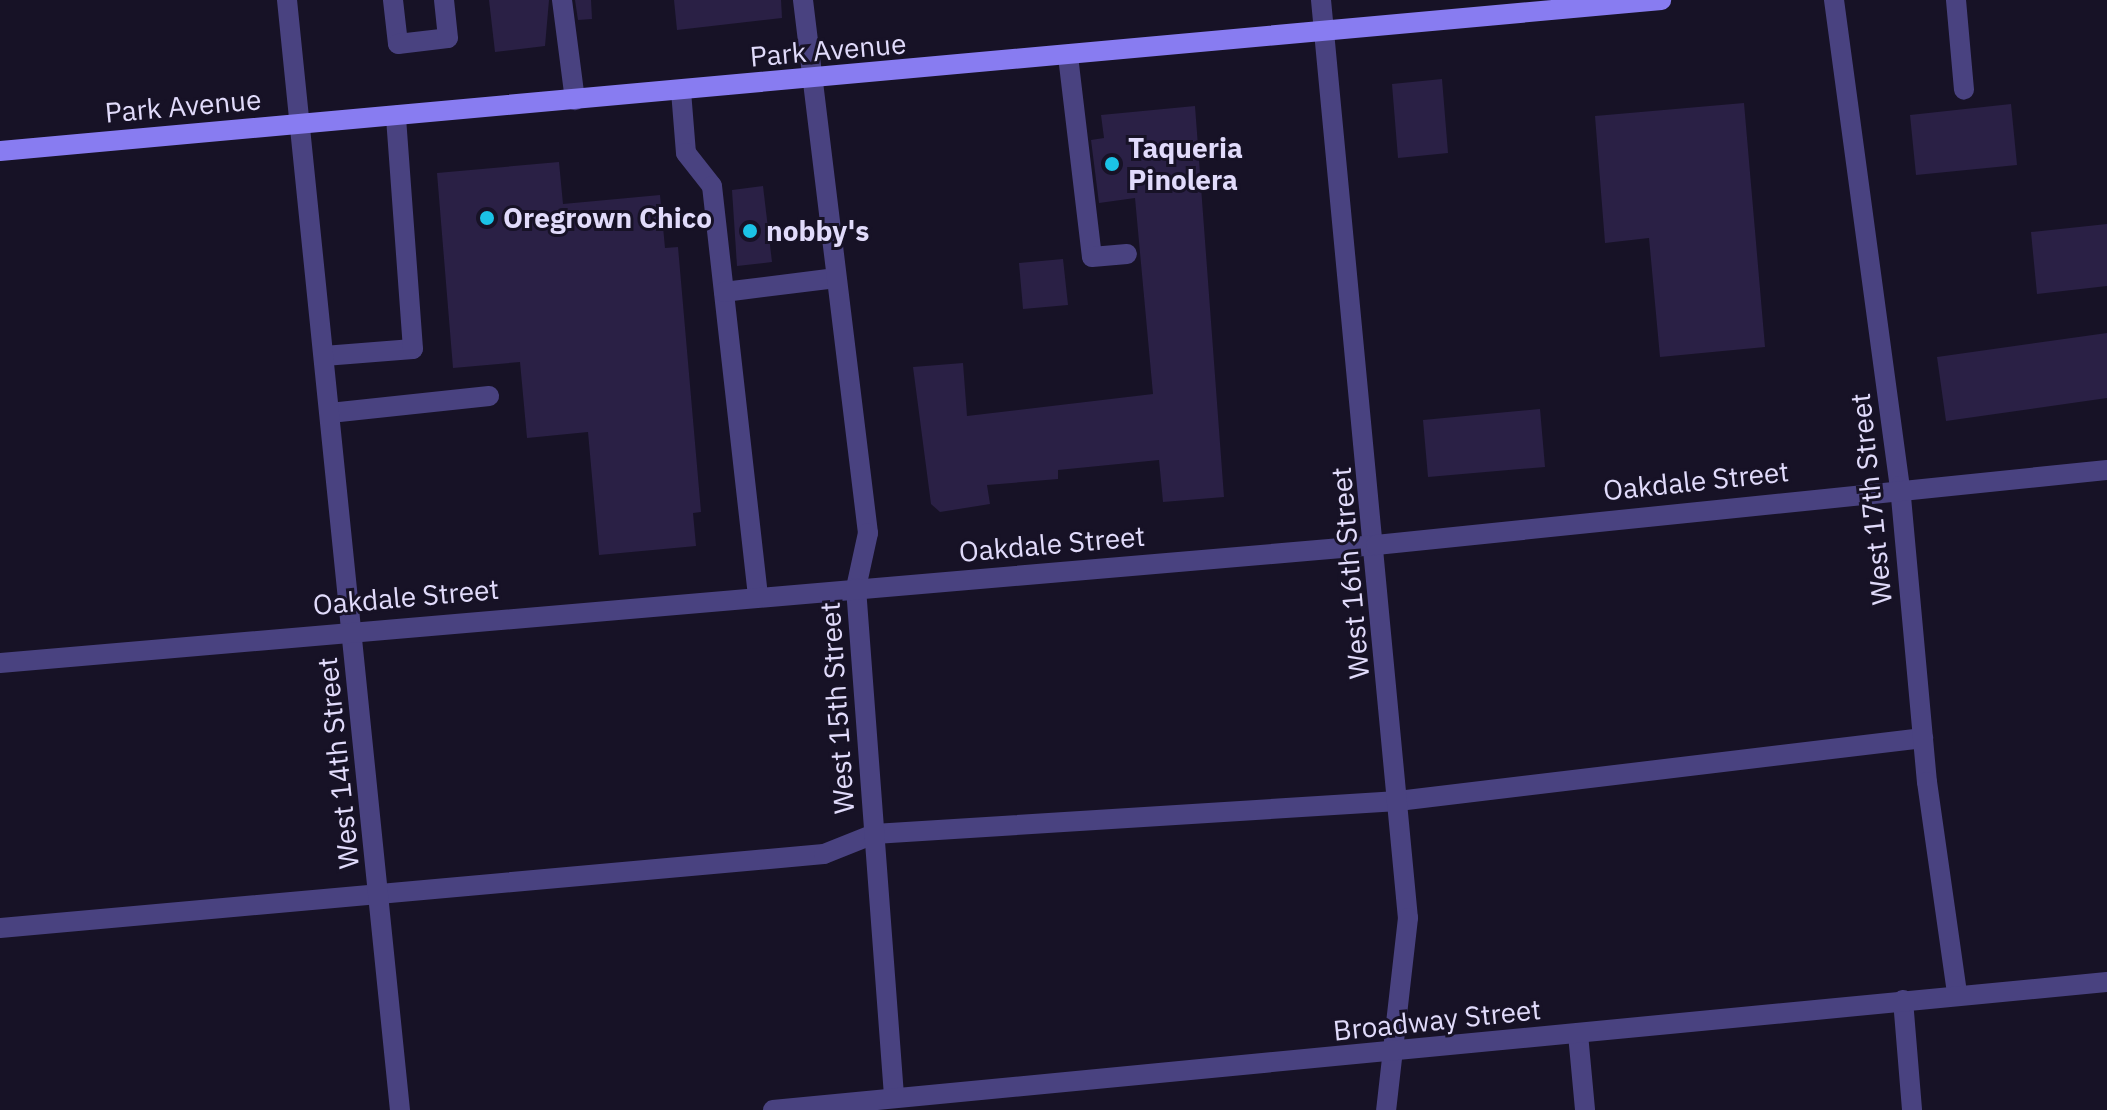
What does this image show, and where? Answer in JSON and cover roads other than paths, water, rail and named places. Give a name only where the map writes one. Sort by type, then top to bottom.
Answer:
[{"type":"main road","name":"Park Avenue","points":[[0,151],[810,80],[1661,0]]},
{"type":"street","name":"West 14th Street","points":[[287,0],[400,1110]]},
{"type":"street","points":[[393,0],[398,44],[448,38],[444,0]]},
{"type":"street","points":[[562,0],[575,100]]},
{"type":"street","name":"West 15th Street","points":[[803,0],[810,80],[868,533],[856,588],[894,1096]]},
{"type":"street","name":"West 16th Street","points":[[1321,0],[1376,545],[1408,918],[1390,1053],[1386,1110]]},
{"type":"street","name":"West 17th Street","points":[[1834,0],[1900,486],[1923,738],[1957,993]]},
{"type":"street","points":[[1956,0],[1964,90]]},
{"type":"street","points":[[1068,56],[1092,257],[1127,254]]},
{"type":"street","points":[[681,91],[686,153],[712,186],[758,596]]},
{"type":"street","points":[[324,356],[413,349],[396,116]]},
{"type":"street","points":[[724,292],[836,278]]},
{"type":"street","points":[[330,413],[489,396]]},
{"type":"street","name":"Oakdale Street","points":[[0,663],[353,629],[1376,545],[1900,486],[2107,470]]},
{"type":"street","points":[[0,928],[379,890],[824,854],[874,834],[1398,801],[1923,738]]},
{"type":"street","name":"Broadway Street","points":[[773,1110],[894,1096],[1390,1053],[1957,993],[2107,982]]},
{"type":"street","points":[[1903,1000],[1912,1110]]},
{"type":"street","points":[[1578,1034],[1585,1110]]},
{"type":"place","name":"Taqueria Pinolera","points":[[1112,164]]},
{"type":"place","name":"Oregrown Chico","points":[[487,218]]},
{"type":"place","name":"nobby's","points":[[750,231]]}]
